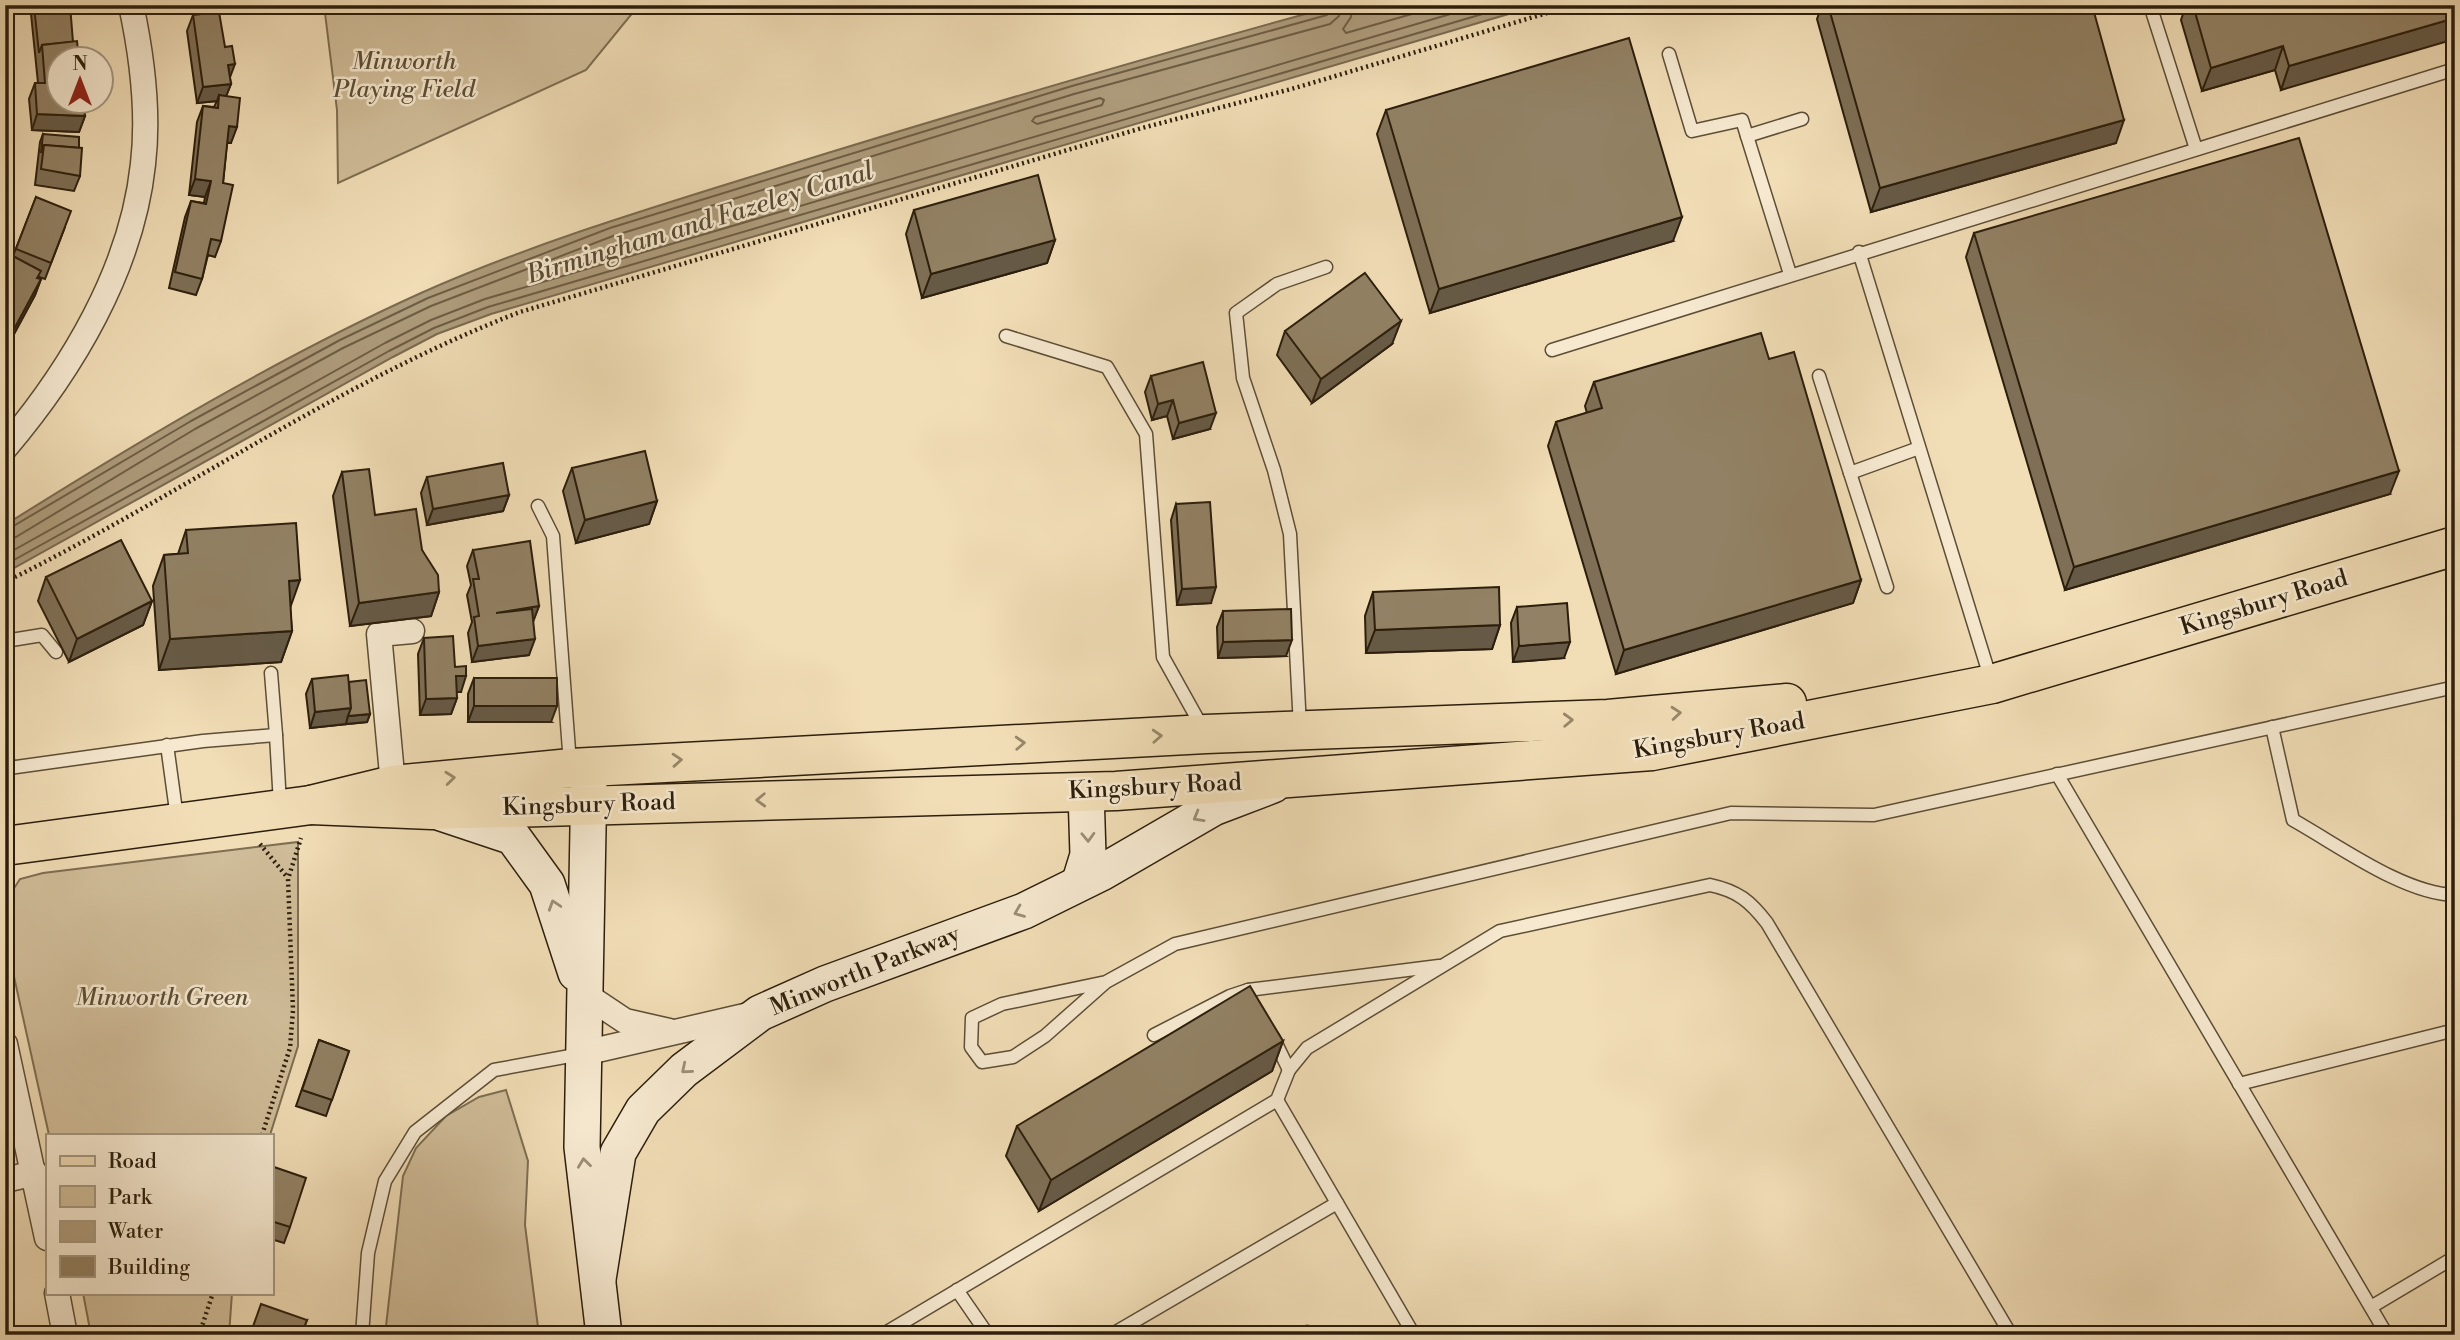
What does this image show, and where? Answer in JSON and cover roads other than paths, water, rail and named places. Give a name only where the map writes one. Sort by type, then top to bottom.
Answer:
[{"type":"main road","name":"Kingsbury Road","points":[[296,807],[432,810],[1086,792],[1283,781],[1652,751],[1992,684],[2455,546]]},
{"type":"main road","name":"Kingsbury Road","points":[[5,846],[296,807],[393,785],[580,767],[1206,734],[1608,719],[1992,684]]},
{"type":"main road","points":[[1151,789],[1206,734],[1213,759],[1524,744],[1652,751]]},
{"type":"main road","points":[[757,757],[842,775],[1045,768],[1068,773],[1086,792]]},
{"type":"street","points":[[5,448],[55,384],[79,344],[112,277],[136,210],[144,163],[144,97],[131,5]]},
{"type":"street","points":[[393,785],[379,634],[412,631]]},
{"type":"street","name":"Minworth Parkway","points":[[580,767],[587,805],[588,864],[583,993],[583,1147],[604,1335]]},
{"type":"street","name":"Minworth Parkway","points":[[598,1279],[618,1153],[643,1110],[684,1070],[760,1013],[837,979],[1024,911],[1080,881],[1101,873],[1213,808],[1283,781]]},
{"type":"street","points":[[1080,881],[1088,855],[1086,792]]},
{"type":"street","name":"Minworth Parkway","points":[[432,810],[513,837],[547,884],[583,993]]},
{"type":"street","points":[[583,993],[625,1021],[677,1032]]},
{"type":"street","points":[[584,1053],[760,1013]]},
{"type":"street","points":[[5,1044],[46,1233]]},
{"type":"street","points":[[5,1180],[35,1173]]},
{"type":"street","points":[[57,1294],[65,1335]]},
{"type":"lane","points":[[2150,5],[2196,149]]},
{"type":"lane","points":[[1669,54],[1692,131],[1742,120],[1790,274]]},
{"type":"lane","points":[[1552,350],[1859,252],[2455,69]]},
{"type":"lane","points":[[1747,136],[1802,119]]},
{"type":"lane","points":[[1859,252],[1992,684]]},
{"type":"lane","points":[[1300,730],[1290,534],[1274,470],[1243,378],[1236,313],[1278,284],[1326,267]]},
{"type":"lane","points":[[1006,336],[1107,367],[1146,434],[1163,657],[1206,734]]},
{"type":"lane","points":[[1819,376],[1887,587]]},
{"type":"lane","points":[[1850,473],[1919,448]]},
{"type":"lane","points":[[538,506],[553,536],[580,767]]},
{"type":"lane","points":[[5,641],[42,635],[56,652]]},
{"type":"lane","points":[[271,673],[276,735],[296,807]]},
{"type":"lane","points":[[1106,982],[1002,1004],[982,1013],[972,1018],[971,1047],[982,1062],[1013,1057],[1045,1036],[1106,982],[1175,944],[1731,813],[1874,815],[2455,687]]},
{"type":"lane","points":[[2272,727],[2293,820],[2397,878],[2440,895],[2455,895]]},
{"type":"lane","points":[[5,741],[9,768],[167,745],[276,735]]},
{"type":"lane","points":[[167,745],[177,821]]},
{"type":"lane","points":[[2057,774],[2387,1335]]},
{"type":"lane","points":[[882,1335],[1277,1100],[1289,1070],[1307,1048],[1500,931],[1710,885],[1733,890],[1750,900],[1766,923],[2011,1335]]},
{"type":"lane","points":[[1154,1035],[1230,996],[1248,990],[1444,965]]},
{"type":"lane","points":[[1248,990],[1258,1007]]},
{"type":"lane","points":[[1268,1026],[1289,1070]]},
{"type":"lane","points":[[2239,1084],[2453,1035]]},
{"type":"lane","points":[[362,1335],[368,1252],[385,1181],[415,1132],[494,1070],[584,1053]]},
{"type":"lane","points":[[1277,1100],[1414,1335]]},
{"type":"lane","points":[[1111,1335],[1337,1203]]},
{"type":"lane","points":[[2371,1307],[2455,1257]]},
{"type":"lane","points":[[957,1290],[988,1335]]},
{"type":"water","name":"Birmingham and Fazeley Canal","points":[[1338,5],[1539,5],[491,314],[437,334],[393,357],[5,573],[5,525],[106,462],[261,373],[421,293],[552,241],[846,147],[1126,64]]},
{"type":"park label","name":"Minworth Playing Field","points":[[404,76]]},
{"type":"park label","name":"Minworth Green","points":[[162,998]]}]
